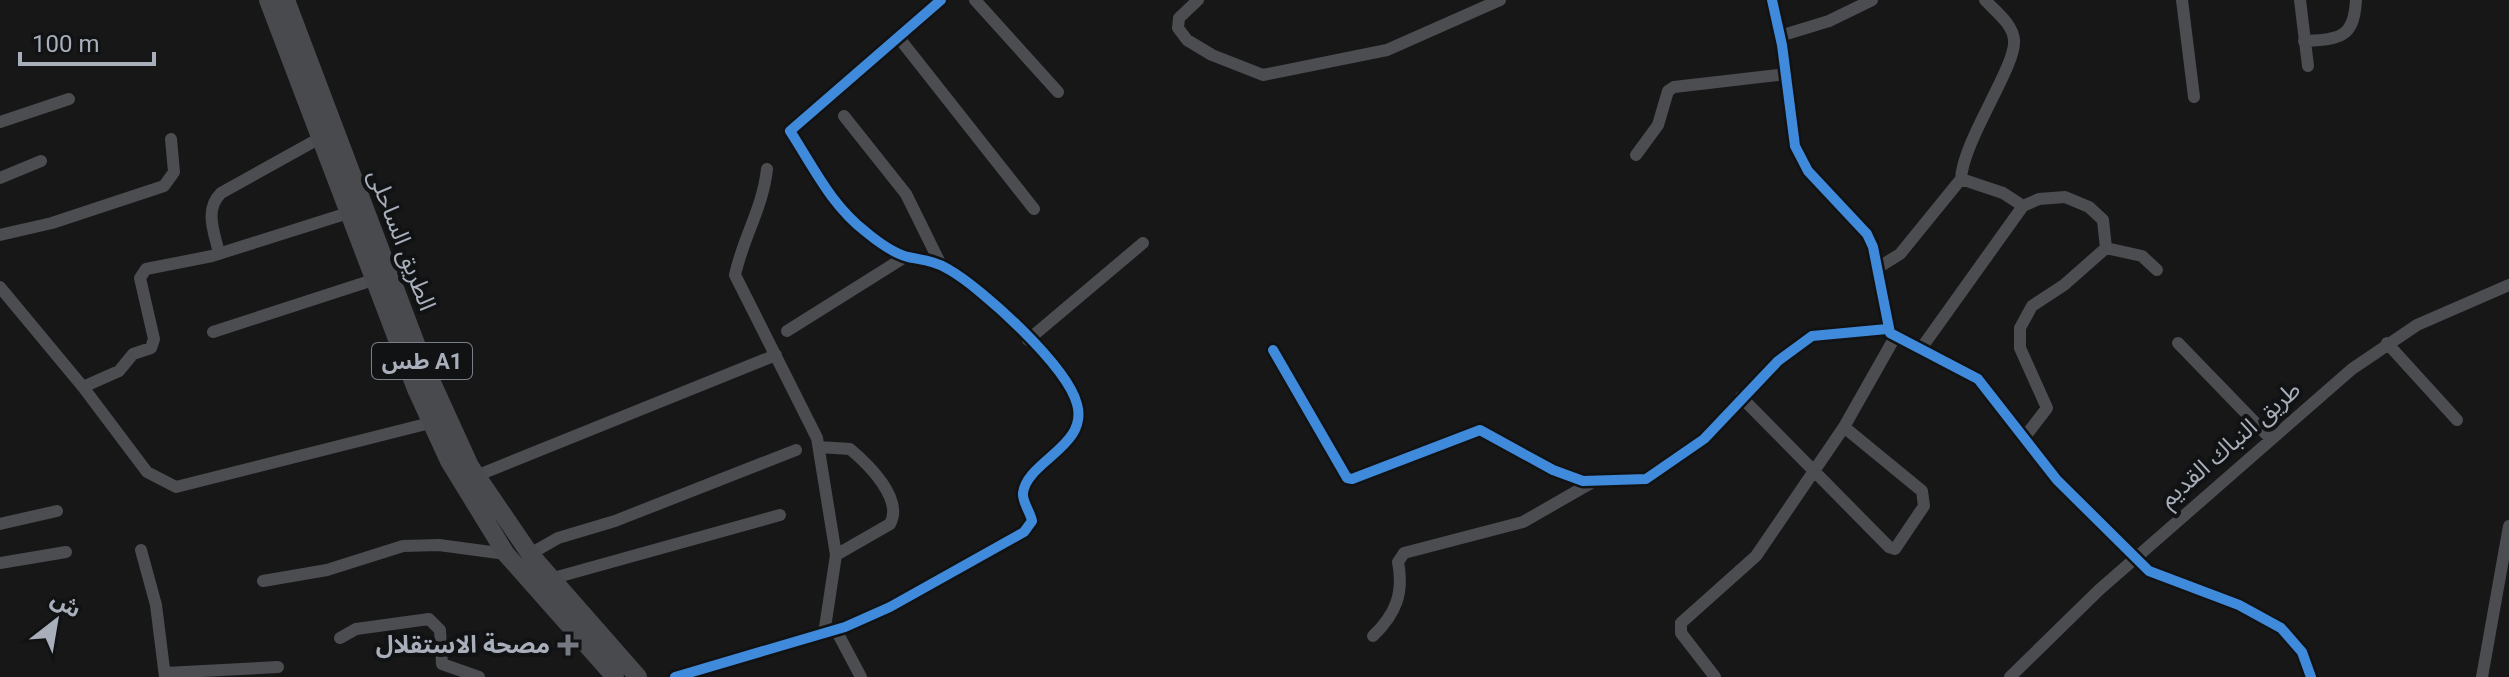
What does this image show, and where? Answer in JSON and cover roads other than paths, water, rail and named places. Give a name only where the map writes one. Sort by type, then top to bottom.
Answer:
[{"type":"highway","name":"الطريق الساحلى","points":[[268,0],[430,423],[476,509],[506,554],[615,677]]},
{"type":"highway","name":"الطريق الساحلى","points":[[286,0],[424,365],[476,476],[550,579],[638,677]]},
{"type":"street","points":[[921,0],[929,12]]},
{"type":"street","points":[[675,677],[830,632],[890,607],[998,548],[1030,525],[1031,514],[1022,496],[1024,485],[1070,438],[1077,424],[1078,405],[1055,367],[1002,310],[941,265],[905,257],[885,246],[845,214],[830,198],[790,131],[941,0]]},
{"type":"street","points":[[975,0],[1058,92]]},
{"type":"street","points":[[1198,0],[1179,18],[1178,28],[1187,40],[1212,55],[1263,75],[1387,50],[1500,0]]},
{"type":"street","points":[[1715,677],[1681,633],[1681,623],[1756,556],[1811,470],[1844,427],[1891,333],[1867,234],[1801,159],[1789,118],[1787,74],[1772,0]]},
{"type":"street","points":[[1780,36],[1829,21],[1872,0]]},
{"type":"street","points":[[1876,269],[1900,254],[1961,179],[1971,143],[2014,45],[2009,26],[1985,0]]},
{"type":"street","points":[[2182,0],[2194,97]]},
{"type":"street","points":[[2300,0],[2308,66]]},
{"type":"street","points":[[2304,41],[2337,38],[2347,33],[2353,27],[2356,0]]},
{"type":"street","points":[[899,38],[1034,209]]},
{"type":"street","points":[[1636,155],[1658,125],[1668,91],[1674,87],[1787,74]]},
{"type":"street","points":[[0,122],[69,99]]},
{"type":"street","points":[[844,116],[906,194],[941,265]]},
{"type":"street","points":[[219,253],[210,213],[212,202],[221,193],[320,138]]},
{"type":"street","points":[[0,235],[52,223],[164,186],[174,172],[171,139]]},
{"type":"street","points":[[0,178],[41,161]]},
{"type":"street","points":[[767,169],[765,193],[739,255],[735,275],[819,447],[836,555],[830,632],[861,677]]},
{"type":"street","points":[[1961,179],[2003,193],[2023,206]]},
{"type":"street","points":[[1920,350],[2023,206],[2054,197],[2076,200],[2103,220],[2106,248]]},
{"type":"street","points":[[83,387],[119,371],[133,354],[151,348],[154,339],[140,278],[146,269],[219,253],[348,213]]},
{"type":"street","points":[[1028,340],[1143,243]]},
{"type":"street","points":[[2106,248],[2142,256],[2157,270]]},
{"type":"street","points":[[2024,438],[2047,408],[2020,348],[2020,328],[2032,306],[2064,285],[2106,248]]},
{"type":"street","points":[[787,331],[905,257]]},
{"type":"street","points":[[213,332],[373,280]]},
{"type":"street","name":"طريق النباك القديم","points":[[2010,677],[2135,558],[2321,393],[2387,343],[2444,311],[2509,285]]},
{"type":"street","points":[[0,287],[83,387],[147,472],[176,487],[430,423]]},
{"type":"street","points":[[1373,636],[1395,610],[1400,592],[1398,562],[1404,553],[1523,522],[1591,483],[1655,475],[1704,439],[1778,361],[1812,336],[1891,333],[1978,379],[2057,480],[2135,558],[2159,577],[2239,605],[2281,628],[2297,645],[2309,671],[2296,677]]},
{"type":"street","points":[[2178,343],[2270,438]]},
{"type":"street","points":[[2387,343],[2457,420]]},
{"type":"street","points":[[1273,350],[1347,478],[1480,430],[1553,470],[1591,483]]},
{"type":"street","points":[[476,476],[776,355]]},
{"type":"street","points":[[1741,397],[1889,547],[1898,546],[1924,506],[1922,491],[1844,427]]},
{"type":"street","points":[[819,447],[850,449],[883,485],[893,507],[894,517],[890,524],[836,555]]},
{"type":"street","points":[[530,554],[558,538],[627,516],[796,450]]},
{"type":"street","points":[[0,524],[57,511]]},
{"type":"street","points":[[550,579],[780,515]]},
{"type":"street","points":[[2482,677],[2509,526]]},
{"type":"street","points":[[263,581],[327,570],[403,546],[439,545],[506,554]]},
{"type":"street","points":[[141,550],[156,605],[165,675],[278,667]]},
{"type":"street","points":[[0,563],[66,552]]},
{"type":"street","points":[[340,638],[356,629],[429,619],[440,630],[442,664],[479,677]]},
{"type":"place","name":"مصحة الاستقلال","points":[[568,645]]}]
